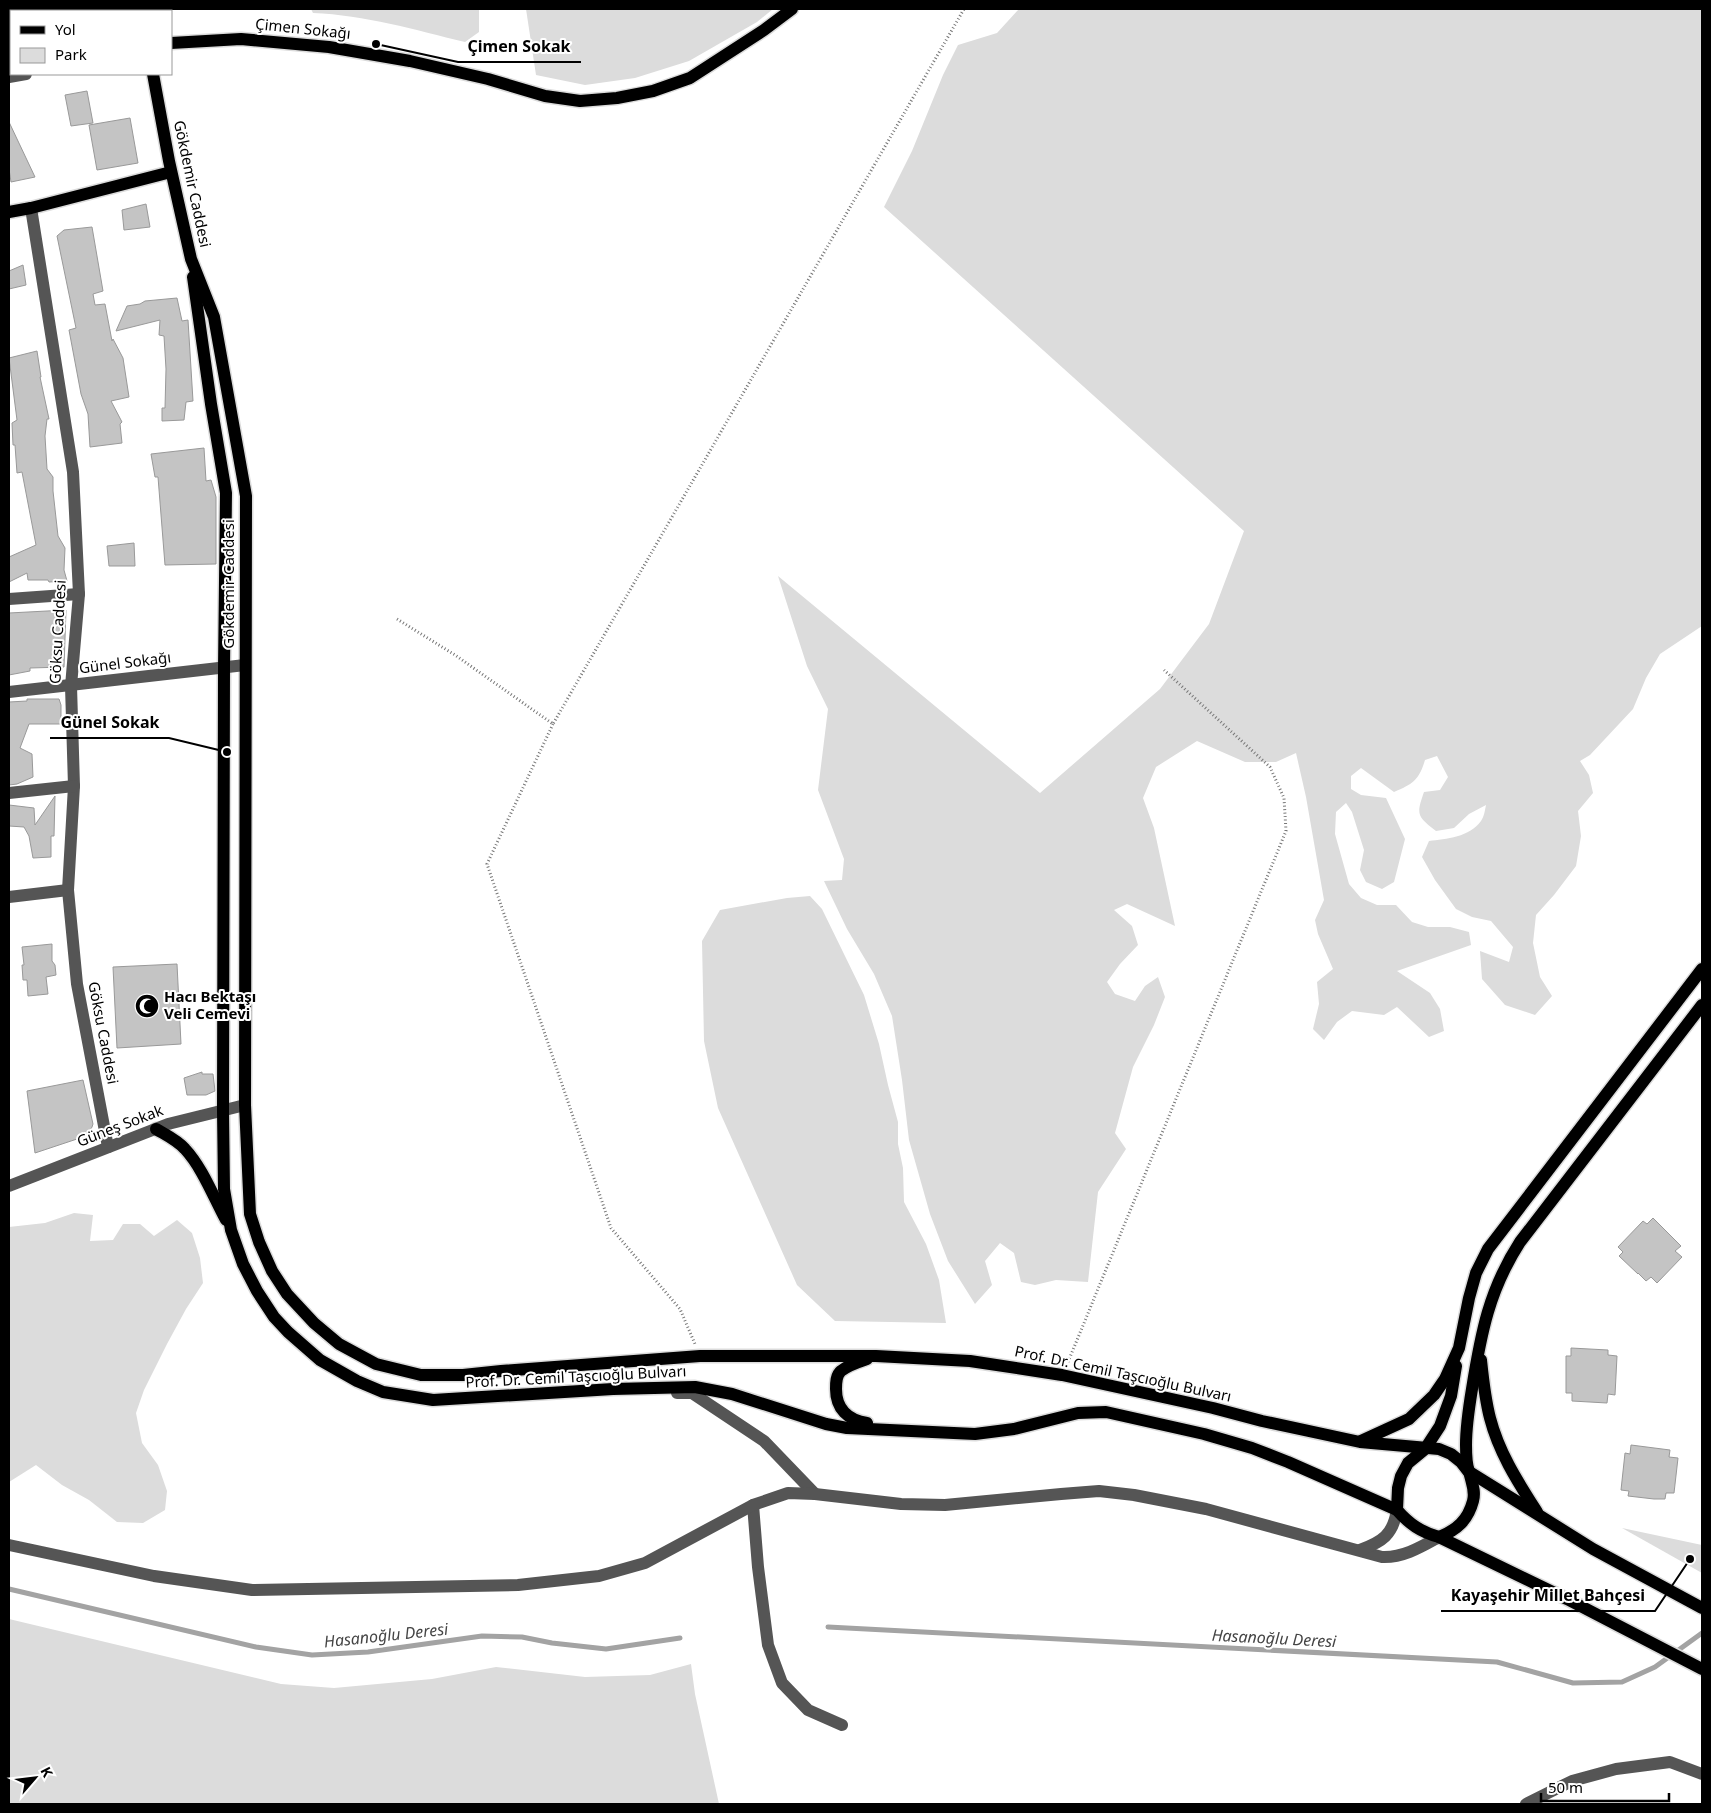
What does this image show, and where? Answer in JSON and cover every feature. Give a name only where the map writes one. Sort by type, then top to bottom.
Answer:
[{"type":"main road","name":"Çimen Sokağı","points":[[172,43],[240,39],[329,47],[410,61],[488,79],[545,96],[580,101],[617,98],[653,91],[690,78],[764,30],[792,9]]},
{"type":"main road","name":"Gökdemir Caddesi","points":[[153,75],[171,172],[192,259],[214,317],[246,496],[245,1105]]},
{"type":"main road","points":[[9,212],[171,172]]},
{"type":"main road","name":"Prof. Dr. Cemil Taşcıoğlu Bulvarı","points":[[192,259],[211,404],[226,493],[224,1189],[231,1230],[242,1264],[256,1291],[274,1317],[288,1332],[320,1360],[357,1381],[383,1392],[433,1400],[622,1389],[695,1387],[732,1394],[826,1424],[847,1428],[975,1434],[1014,1429],[1078,1412],[1106,1412],[1204,1434],[1252,1448],[1397,1510]]},
{"type":"main road","points":[[1702,970],[1488,1249],[1476,1273],[1469,1298],[1451,1396],[1440,1426],[1424,1449],[1408,1463],[1401,1476],[1398,1488],[1397,1510],[1422,1532],[1439,1537],[1567,1599],[1702,1669]]},
{"type":"main road","points":[[1439,1537],[1452,1532],[1463,1523],[1470,1511],[1474,1498],[1473,1484],[1468,1471],[1466,1445],[1468,1417],[1486,1316],[1507,1263],[1520,1242],[1702,1006]]},
{"type":"main road","name":"Prof. Dr. Cemil Taşcıoğlu Bulvarı","points":[[245,1105],[250,1214],[259,1242],[272,1271],[287,1294],[314,1323],[339,1344],[384,1366],[421,1376],[442,1377],[700,1356],[876,1356],[970,1361],[1062,1375],[1360,1442],[1424,1449]]},
{"type":"main road","points":[[156,1129],[172,1138],[185,1149],[197,1167],[231,1230]]},
{"type":"main road","points":[[1360,1442],[1400,1423],[1416,1413],[1434,1395],[1445,1379],[1459,1348]]},
{"type":"main road","points":[[1479,1350],[1486,1403],[1496,1439],[1507,1463],[1538,1514]]},
{"type":"main road","points":[[876,1356],[850,1365],[838,1375],[836,1386],[838,1404],[843,1413],[857,1421],[923,1432]]},
{"type":"main road","points":[[1424,1449],[1438,1449],[1451,1454],[1468,1471],[1593,1548],[1702,1608]]},
{"type":"street","name":"Göksu Caddesi","points":[[31,208],[73,472],[78,594],[71,686],[74,786],[68,890],[77,984],[108,1147]]},
{"type":"street","points":[[9,599],[78,594]]},
{"type":"street","name":"Günel Sokağı","points":[[9,692],[245,665]]},
{"type":"street","points":[[9,793],[74,786]]},
{"type":"street","points":[[9,897],[68,890]]},
{"type":"street","name":"Güneş Sokak","points":[[9,1186],[168,1124],[245,1105]]},
{"type":"street","points":[[574,1392],[594,1394],[692,1393],[764,1441],[815,1494]]},
{"type":"street","points":[[9,1545],[154,1576],[252,1590],[518,1585],[599,1576],[645,1563],[754,1505],[788,1493],[815,1494],[901,1504],[945,1505],[1090,1492],[1134,1495],[1206,1509],[1390,1558],[1404,1554],[1439,1537]]},
{"type":"street","points":[[754,1505],[758,1568],[768,1645],[782,1683],[808,1710],[842,1725]]},
{"type":"street","points":[[1360,1550],[1379,1542],[1385,1537],[1395,1522],[1397,1510]]},
{"type":"street","points":[[1526,1804],[1572,1781],[1616,1769],[1670,1762],[1702,1774]]},
{"type":"path","points":[[700,1356],[680,1309],[611,1228],[487,864],[553,724],[964,9]]},
{"type":"path","points":[[397,619],[455,655],[553,724]]},
{"type":"path","points":[[1062,1375],[1286,830],[1284,798],[1270,767],[1164,670]]},
{"type":"green space","points":[[311,9],[479,9],[479,32],[465,42],[371,20],[313,13]]},
{"type":"green space","points":[[526,9],[773,9],[757,22],[689,61],[635,78],[585,85],[536,75]]},
{"type":"green space","points":[[1019,9],[1702,9],[1702,626],[1660,654],[1646,678],[1633,709],[1590,755],[1580,761],[1589,775],[1593,793],[1578,811],[1581,836],[1576,866],[1536,915],[1533,943],[1540,977],[1552,996],[1535,1015],[1505,1005],[1482,979],[1480,951],[1509,962],[1513,947],[1491,921],[1472,917],[1456,909],[1435,880],[1422,857],[1429,841],[1457,836],[1471,831],[1483,818],[1486,805],[1469,814],[1454,828],[1436,831],[1425,822],[1419,810],[1424,792],[1440,790],[1448,777],[1437,756],[1425,760],[1418,777],[1394,792],[1361,768],[1351,776],[1351,789],[1361,795],[1386,798],[1405,839],[1394,882],[1382,889],[1366,882],[1360,870],[1364,850],[1352,812],[1346,803],[1336,812],[1335,834],[1349,884],[1361,898],[1377,905],[1396,905],[1412,922],[1428,927],[1450,927],[1469,932],[1471,945],[1397,971],[1430,993],[1440,1009],[1444,1031],[1429,1037],[1397,1007],[1384,1015],[1352,1011],[1337,1022],[1324,1040],[1313,1029],[1319,1004],[1317,982],[1333,969],[1318,934],[1315,920],[1324,900],[1306,797],[1296,753],[1276,762],[1245,762],[1197,741],[1156,767],[1143,798],[1154,828],[1175,926],[1127,904],[1114,910],[1132,926],[1138,945],[1120,964],[1107,982],[1115,994],[1135,1001],[1145,986],[1158,977],[1165,997],[1154,1025],[1133,1067],[1115,1133],[1126,1149],[1098,1192],[1088,1282],[1056,1280],[1035,1285],[1021,1282],[1014,1253],[1000,1243],[985,1261],[992,1285],[975,1304],[948,1261],[930,1214],[909,1140],[892,1016],[874,974],[847,929],[824,881],[842,880],[844,859],[818,790],[828,709],[807,666],[778,576],[1040,793],[1160,689],[1209,624],[1244,531],[884,207],[912,151],[943,75],[958,45],[997,33]]},
{"type":"green space","points":[[810,896],[822,909],[864,995],[879,1044],[898,1122],[898,1144],[903,1168],[904,1202],[926,1244],[939,1280],[946,1323],[835,1321],[797,1285],[718,1108],[704,1041],[702,941],[720,910],[787,898]]},
{"type":"green space","points":[[74,1213],[93,1215],[90,1241],[113,1240],[123,1224],[140,1224],[154,1236],[177,1220],[192,1233],[200,1258],[203,1283],[167,1344],[144,1390],[136,1413],[142,1443],[158,1465],[167,1491],[165,1510],[143,1523],[117,1522],[89,1500],[62,1485],[36,1465],[9,1482],[9,1227],[45,1223]]},
{"type":"green space","points":[[1622,1528],[1702,1545],[1702,1573]]},
{"type":"green space","points":[[9,1619],[281,1684],[334,1688],[432,1679],[496,1667],[585,1677],[650,1675],[691,1664],[695,1694],[719,1804],[9,1804]]},
{"type":"building","points":[[87,91],[93,123],[71,126],[65,95]]},
{"type":"building","points":[[130,118],[138,163],[97,170],[89,125]]},
{"type":"building","points":[[9,122],[35,177],[11,182],[9,169]]},
{"type":"building","points":[[146,204],[150,227],[124,230],[122,210]]},
{"type":"building","points":[[92,227],[103,291],[93,294],[95,305],[105,304],[112,341],[113,339],[123,358],[129,397],[111,401],[122,422],[120,424],[122,443],[90,447],[88,414],[81,394],[69,330],[76,328],[57,236],[64,230]]},
{"type":"building","points":[[23,265],[26,285],[9,289],[9,271]]},
{"type":"building","points":[[177,298],[182,321],[188,320],[193,401],[186,402],[184,420],[162,421],[162,408],[165,408],[166,369],[164,336],[159,335],[160,320],[116,331],[127,306],[140,304],[145,301]]},
{"type":"building","points":[[37,351],[40,377],[49,419],[47,419],[45,436],[47,469],[53,477],[58,536],[65,548],[64,570],[67,581],[28,580],[27,573],[9,582],[9,557],[36,545],[22,472],[17,473],[12,423],[17,420],[9,358]]},
{"type":"building","points":[[204,448],[206,481],[211,480],[216,497],[216,564],[165,565],[158,477],[155,477],[151,454]]},
{"type":"building","points":[[134,543],[135,566],[109,566],[107,546]]},
{"type":"building","points":[[66,610],[64,667],[30,668],[30,671],[9,675],[9,613]]},
{"type":"building","points":[[27,699],[59,699],[61,705],[61,724],[29,724],[20,748],[32,754],[33,777],[17,784],[9,785],[9,702],[27,701]]},
{"type":"building","points":[[55,796],[54,836],[51,836],[51,857],[33,858],[29,836],[24,827],[9,826],[9,805],[34,808],[35,825]]},
{"type":"building","points":[[52,944],[52,961],[55,965],[56,975],[46,977],[48,994],[28,996],[27,980],[23,980],[22,947]]},
{"type":"building","name":"Hacı Bektaşı Veli Cemevi","points":[[177,964],[181,1044],[117,1048],[113,967]]},
{"type":"building","points":[[202,1072],[202,1074],[213,1074],[215,1091],[206,1095],[187,1095],[184,1078]]},
{"type":"building","points":[[83,1080],[93,1124],[88,1134],[35,1153],[27,1091]]},
{"type":"building","points":[[1653,1218],[1681,1246],[1675,1251],[1682,1257],[1657,1283],[1651,1277],[1646,1281],[1638,1274],[1619,1256],[1623,1252],[1618,1247],[1643,1221],[1647,1224]]},
{"type":"building","points":[[1571,1348],[1608,1350],[1608,1355],[1617,1356],[1615,1395],[1608,1394],[1607,1403],[1572,1401],[1572,1393],[1566,1393],[1566,1356],[1571,1356]]},
{"type":"building","points":[[1631,1445],[1670,1450],[1669,1457],[1678,1458],[1674,1493],[1666,1493],[1665,1499],[1654,1499],[1628,1496],[1629,1491],[1621,1490],[1625,1453],[1630,1454]]},
{"type":"waterway","name":"Hasanoğlu Deresi","points":[[9,1589],[256,1647],[312,1655],[368,1652],[482,1636],[522,1637],[552,1643],[606,1649],[680,1638]]},
{"type":"waterway","name":"Hasanoğlu Deresi","points":[[828,1627],[1497,1662],[1573,1683],[1622,1682],[1655,1667],[1702,1633]]},
{"type":"place","name":"Çimen Sokak","points":[[376,44]]},
{"type":"place","name":"Günel Sokak","points":[[227,752]]},
{"type":"place","name":"Hacı Bektaşı Veli Cemevi","points":[[147,1006]]},
{"type":"place","name":"Kayaşehir Millet Bahçesi","points":[[1690,1559]]}]
